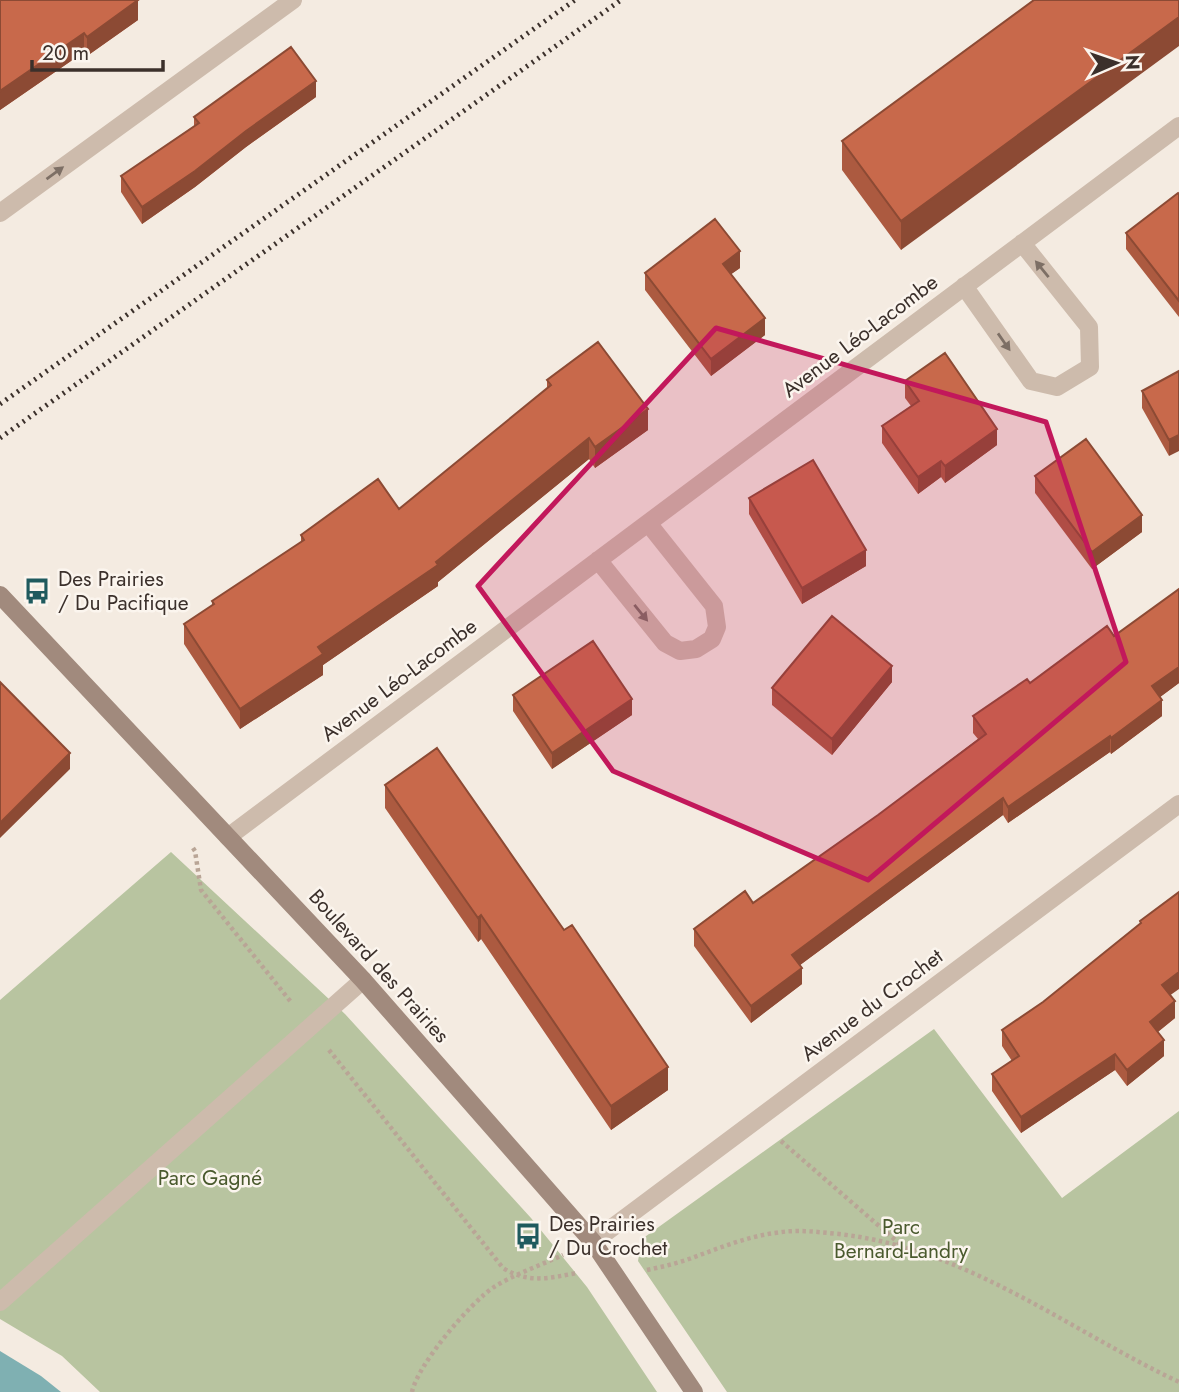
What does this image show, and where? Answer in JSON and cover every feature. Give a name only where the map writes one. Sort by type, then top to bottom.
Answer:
[{"type":"street","points":[[0,214],[293,0]]},
{"type":"street","name":"Avenue Léo-Lacombe","points":[[228,837],[1179,125]]},
{"type":"street","name":"Avenue Léo-Lacombe","points":[[964,286],[1031,381],[1057,387],[1090,367],[1089,327],[1022,243]]},
{"type":"street","points":[[598,560],[665,643],[680,651],[696,649],[712,639],[717,627],[714,606],[648,523]]},
{"type":"street","name":"Boulevard des Prairies","points":[[0,595],[363,980],[593,1242],[695,1392]]},
{"type":"street","name":"Avenue du Crochet","points":[[593,1242],[1179,804]]},
{"type":"street","points":[[0,1301],[363,980]]},
{"type":"path","points":[[756,1119],[902,1247]]},
{"type":"path","points":[[411,1392],[429,1356],[495,1286],[593,1242]]},
{"type":"highlighted area","points":[[716,328],[1046,422],[1126,662],[868,880],[613,771],[478,586]]},
{"type":"green space","name":"Parc Gagné","points":[[171,852],[345,1014],[531,1218],[587,1287],[657,1392],[100,1392],[62,1356],[0,1319],[0,1000]]},
{"type":"green space","name":"Parc Bernard-Landry","points":[[934,1029],[1062,1198],[1179,1111],[1179,1392],[727,1392],[638,1261],[642,1239]]},
{"type":"water","points":[[0,1351],[41,1376],[61,1392],[0,1392]]},
{"type":"building","points":[[0,0],[138,0],[87,37],[84,33],[0,91]]},
{"type":"building","points":[[1034,0],[1179,0],[1179,17],[901,221],[842,141]]},
{"type":"building","points":[[291,47],[316,81],[142,207],[121,176],[199,123],[194,117]]},
{"type":"building","points":[[1179,194],[1179,301],[1126,233]]},
{"type":"building","points":[[715,219],[740,251],[723,264],[765,318],[711,359],[645,273]]},
{"type":"building","points":[[598,342],[648,409],[595,447],[589,438],[436,562],[438,565],[318,647],[323,654],[240,709],[184,624],[214,604],[212,601],[304,540],[301,535],[378,479],[399,509],[551,385],[547,380]]},
{"type":"building","points":[[945,353],[997,429],[945,466],[941,461],[918,477],[882,426],[919,401],[905,381]]},
{"type":"building","points":[[1179,371],[1179,435],[1169,440],[1142,391]]},
{"type":"building","points":[[1086,439],[1142,515],[1092,552],[1035,476]]},
{"type":"building","points":[[813,460],[866,550],[802,588],[749,498]]},
{"type":"building","points":[[1179,589],[1179,667],[1152,686],[1162,700],[1111,738],[1110,736],[1008,807],[1003,798],[792,955],[802,968],[751,1006],[694,929],[745,891],[753,903],[878,815],[986,734],[973,716],[1027,679],[1030,683],[1107,626],[1114,636]]},
{"type":"building","points":[[832,616],[892,666],[832,739],[772,688]]},
{"type":"building","points":[[593,641],[632,699],[552,753],[513,695]]},
{"type":"building","points":[[0,682],[70,753],[0,823]]},
{"type":"building","points":[[437,748],[564,930],[572,925],[668,1067],[611,1106],[481,915],[478,918],[385,785]]},
{"type":"building","points":[[1179,892],[1179,972],[1162,985],[1175,1001],[1150,1022],[1164,1040],[1127,1070],[1115,1054],[1021,1117],[992,1074],[1019,1056],[1002,1030],[1043,1002]]},
{"type":"railway","points":[[0,404],[575,0]]},
{"type":"railway","points":[[0,438],[621,0]]},
{"type":"place","name":"Des Prairies / Du Pacifique","points":[[37,591]]},
{"type":"place","name":"Des Prairies / Du Crochet","points":[[528,1236]]}]
